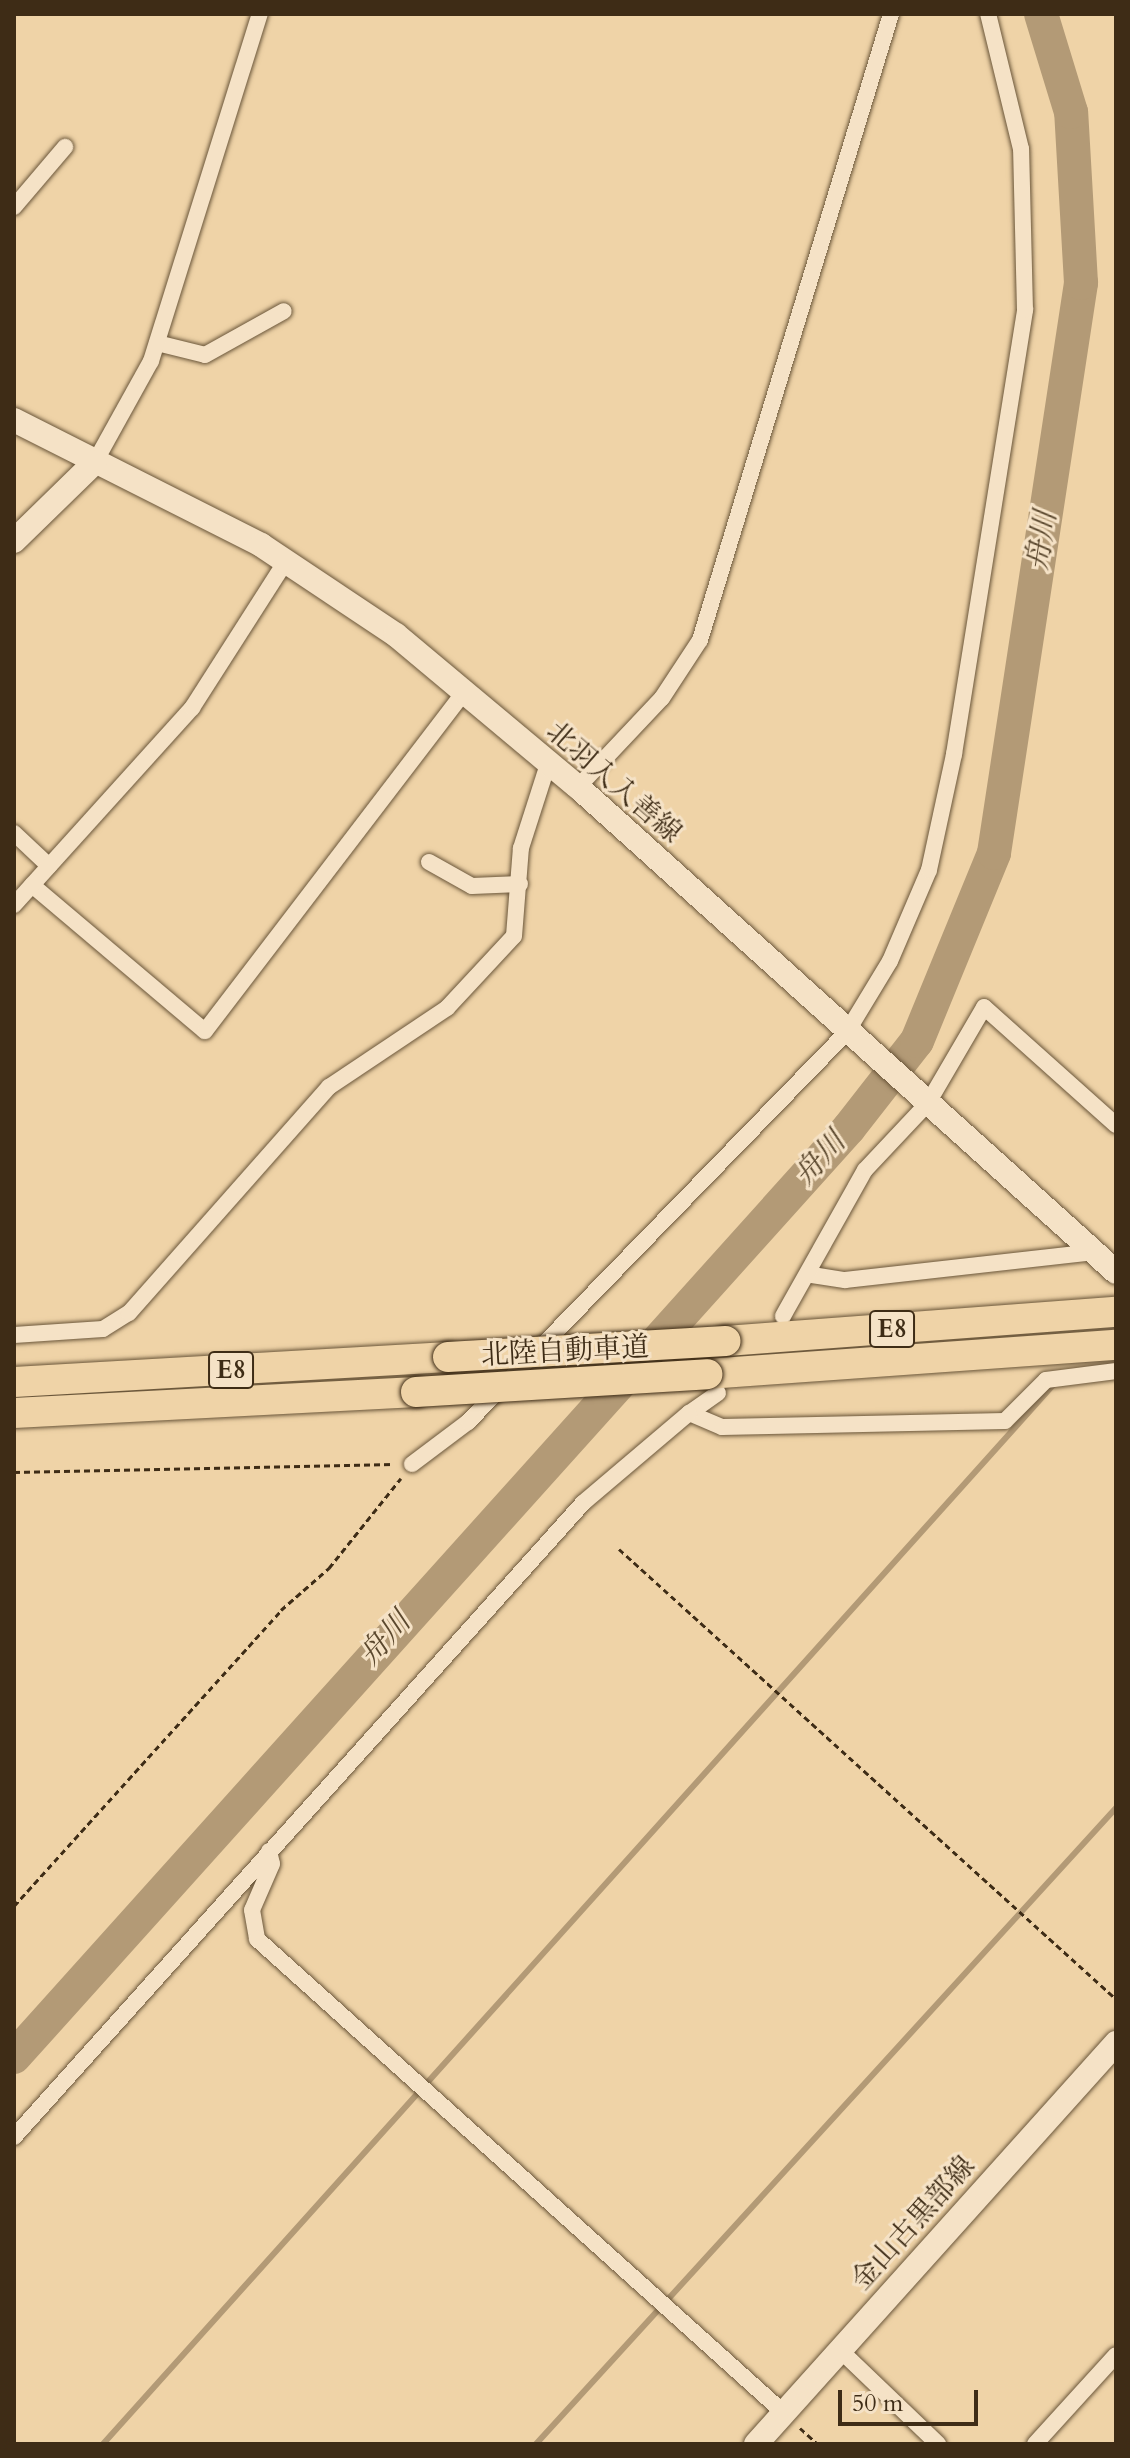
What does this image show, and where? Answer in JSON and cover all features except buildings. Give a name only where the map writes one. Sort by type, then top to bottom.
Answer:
[{"type":"highway","name":"北陸自動車道","points":[[14,1382],[726,1341],[1116,1312]]},
{"type":"highway","name":"北陸自動車道","points":[[14,1413],[416,1392],[713,1383],[1116,1345]]},
{"type":"main road","name":"北羽入入善線","points":[[14,420],[286,561],[465,691],[578,787],[1116,1272]]},
{"type":"main road","points":[[14,541],[95,462]]},
{"type":"main road","name":"金山古黒部線","points":[[756,2444],[1116,2043]]},
{"type":"street","points":[[95,462],[157,343],[260,14]]},
{"type":"street","points":[[578,787],[662,698],[700,640],[891,14]]},
{"type":"street","points":[[412,1464],[468,1422],[847,1032],[890,961],[929,870],[954,754],[1025,310],[1021,149],[988,14]]},
{"type":"street","points":[[14,207],[65,147]]},
{"type":"street","points":[[157,343],[205,355],[284,311]]},
{"type":"street","points":[[14,905],[192,708],[286,561]]},
{"type":"street","points":[[32,885],[205,1031],[465,691]]},
{"type":"street","points":[[14,1335],[103,1329],[129,1313],[329,1087],[447,1008],[514,936],[521,848],[548,764]]},
{"type":"street","points":[[14,833],[49,866]]},
{"type":"street","points":[[429,862],[472,886],[520,884]]},
{"type":"street","points":[[783,1316],[812,1275],[865,1170],[924,1100],[984,1007],[1116,1125]]},
{"type":"street","points":[[812,1275],[845,1280],[1094,1252]]},
{"type":"street","points":[[689,1413],[722,1427],[1005,1421],[1046,1380],[1116,1371]]},
{"type":"street","points":[[14,2137],[583,1503],[689,1413],[713,1383]]},
{"type":"street","points":[[269,1851],[272,1864],[252,1910],[257,1939],[784,2413]]},
{"type":"street","points":[[840,2350],[938,2444]]},
{"type":"street","points":[[1035,2444],[1116,2355]]},
{"type":"path","points":[[14,1472],[412,1464]]},
{"type":"path","points":[[14,1906],[281,1610],[329,1568],[412,1464]]},
{"type":"path","points":[[619,1549],[1116,1999]]},
{"type":"waterway","name":"舟川","points":[[14,2057],[849,1128],[917,1041],[994,853],[1081,283],[1071,112],[1041,14]]},
{"type":"waterway","points":[[103,2444],[1055,1383]]},
{"type":"waterway","points":[[536,2444],[1116,1808]]}]
